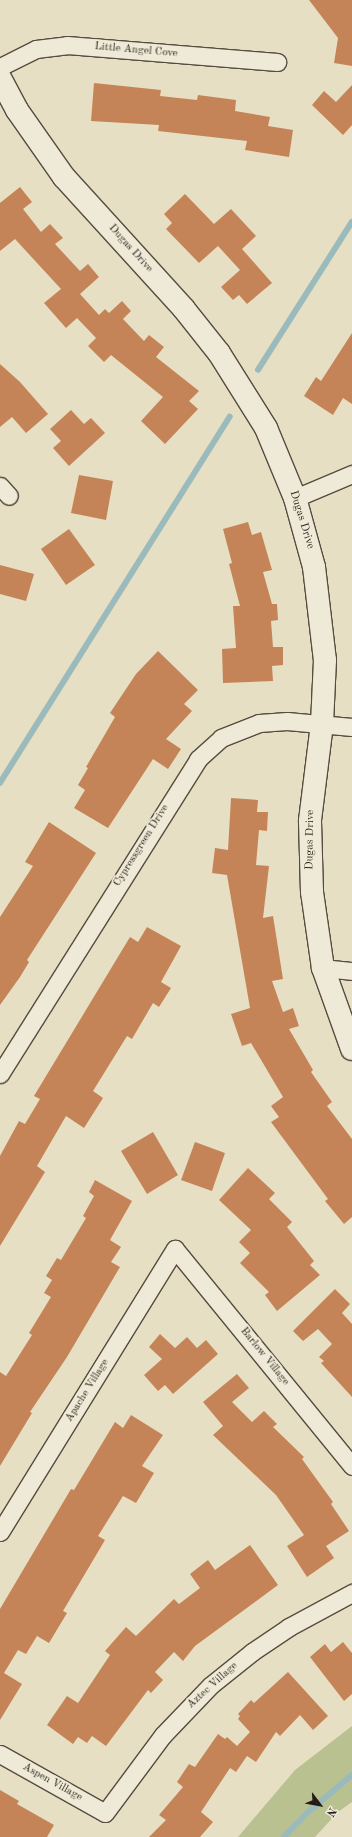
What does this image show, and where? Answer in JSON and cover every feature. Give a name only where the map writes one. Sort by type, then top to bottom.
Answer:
[{"type":"street","name":"Little Angel Cove","points":[[0,67],[31,51],[67,45],[277,62]]},
{"type":"street","name":"Dugas Drive","points":[[0,78],[17,110],[64,177],[188,314],[219,353],[266,428],[295,498],[309,544],[322,616],[325,660],[322,724],[311,801],[310,867],[314,914],[323,968],[352,1049]]},
{"type":"street","points":[[295,498],[352,474]]},
{"type":"street","name":"Cypressgreen Drive","points":[[0,1074],[198,759],[221,738],[246,726],[272,721],[352,727]]},
{"type":"street","points":[[323,968],[352,971]]},
{"type":"street","name":"Barlow Village","points":[[175,1249],[352,1466]]},
{"type":"street","name":"Apache Village","points":[[0,1532],[175,1249]]},
{"type":"street","name":"Aztec Village","points":[[105,1813],[163,1735],[211,1685],[252,1652],[289,1627],[352,1593]]},
{"type":"street","name":"Aspen Village","points":[[0,1754],[105,1813]]},
{"type":"green space","points":[[352,1726],[352,1802],[338,1812],[315,1837],[238,1837],[295,1770]]},
{"type":"building","points":[[309,0],[352,0],[352,66],[334,63],[338,38]]},
{"type":"building","points":[[94,83],[161,90],[160,96],[197,100],[198,95],[236,100],[235,111],[270,117],[268,126],[293,130],[289,157],[245,150],[247,141],[158,131],[159,125],[91,121]]},
{"type":"building","points":[[352,85],[352,125],[343,135],[312,105],[324,91],[336,102]]},
{"type":"building","points":[[20,187],[32,202],[23,209],[41,232],[50,224],[63,238],[55,244],[80,271],[88,264],[99,277],[80,294],[99,315],[105,309],[109,313],[122,301],[131,311],[123,319],[144,341],[149,335],[164,347],[156,357],[199,391],[189,401],[198,409],[165,444],[141,421],[163,397],[111,355],[104,362],[88,346],[96,338],[77,318],[66,328],[44,303],[61,289],[15,239],[0,251],[0,203]]},
{"type":"building","points":[[185,194],[214,224],[231,209],[256,236],[242,249],[272,283],[247,304],[239,295],[233,300],[221,287],[240,270],[218,246],[199,263],[166,229],[172,223],[164,214]]},
{"type":"building","points":[[352,333],[352,404],[343,398],[333,415],[304,396],[316,377],[321,381]]},
{"type":"building","points":[[0,364],[20,382],[48,414],[26,433],[12,417],[0,427]]},
{"type":"building","points":[[71,410],[84,424],[91,418],[105,433],[69,466],[53,448],[61,441],[50,429]]},
{"type":"building","points":[[79,475],[113,481],[106,520],[71,513]]},
{"type":"building","points":[[248,522],[252,535],[261,532],[272,570],[263,572],[272,604],[277,604],[278,620],[271,621],[273,647],[283,647],[283,665],[272,666],[273,681],[223,683],[222,649],[236,648],[233,606],[240,606],[229,564],[232,563],[223,529]]},
{"type":"building","points":[[69,529],[95,565],[66,585],[41,549]]},
{"type":"building","points":[[0,565],[34,574],[26,601],[0,594]]},
{"type":"building","points":[[158,651],[198,690],[184,704],[192,711],[166,739],[181,749],[168,769],[153,759],[108,828],[74,808],[85,790],[78,785],[88,768],[86,767],[115,717],[110,713],[136,674]]},
{"type":"building","points":[[231,798],[258,800],[257,812],[268,812],[267,831],[259,830],[256,865],[269,866],[263,918],[273,916],[283,979],[272,981],[283,1012],[293,1008],[299,1026],[289,1029],[313,1070],[311,1072],[332,1102],[327,1106],[352,1139],[352,1217],[344,1224],[325,1201],[328,1199],[271,1122],[279,1117],[271,1106],[283,1097],[251,1043],[242,1046],[231,1014],[250,1008],[227,875],[212,873],[215,848],[228,850]]},
{"type":"building","points":[[49,822],[96,853],[27,960],[29,962],[20,977],[0,1005],[0,917],[33,866],[25,862]]},
{"type":"building","points":[[147,927],[181,946],[161,982],[171,988],[159,1007],[153,1003],[132,1039],[127,1036],[93,1091],[103,1098],[84,1128],[66,1116],[37,1166],[45,1172],[0,1246],[0,1156],[19,1121],[25,1124],[40,1099],[34,1096],[130,937],[138,942]]},
{"type":"building","points":[[153,1132],[178,1175],[147,1194],[121,1151]]},
{"type":"building","points":[[195,1142],[225,1153],[212,1191],[181,1180]]},
{"type":"building","points":[[248,1168],[275,1193],[269,1199],[292,1222],[287,1227],[314,1261],[310,1265],[320,1275],[277,1311],[265,1295],[269,1292],[240,1263],[250,1253],[239,1242],[251,1230],[219,1200]]},
{"type":"building","points":[[95,1180],[132,1201],[110,1240],[121,1247],[111,1262],[120,1267],[67,1357],[30,1412],[32,1413],[0,1466],[0,1372],[6,1376],[32,1335],[29,1333],[51,1297],[44,1293],[52,1280],[46,1276],[57,1258],[61,1260],[86,1218],[83,1216],[94,1196],[89,1192]]},
{"type":"building","points":[[335,1289],[350,1304],[342,1313],[352,1324],[352,1397],[321,1363],[324,1361],[319,1357],[332,1344],[318,1329],[303,1341],[293,1331]]},
{"type":"building","points":[[160,1334],[175,1348],[187,1337],[197,1348],[206,1340],[218,1354],[173,1394],[165,1385],[158,1391],[144,1375],[162,1359],[149,1347]]},
{"type":"building","points":[[237,1374],[249,1388],[232,1402],[252,1422],[264,1411],[277,1424],[273,1427],[304,1457],[302,1459],[333,1502],[331,1504],[349,1531],[326,1546],[334,1558],[307,1577],[287,1546],[304,1535],[276,1495],[213,1435],[223,1426],[203,1402]]},
{"type":"building","points":[[131,1415],[163,1435],[142,1466],[154,1473],[136,1503],[123,1496],[98,1536],[105,1540],[63,1611],[67,1613],[49,1643],[37,1636],[26,1654],[18,1650],[4,1673],[22,1684],[0,1720],[0,1609],[71,1489],[74,1490],[115,1422],[123,1428]]},
{"type":"building","points":[[250,1545],[278,1585],[195,1646],[183,1661],[174,1652],[155,1672],[163,1680],[151,1693],[148,1690],[106,1746],[92,1736],[87,1743],[78,1737],[73,1744],[47,1725],[67,1696],[78,1703],[110,1655],[105,1651],[126,1627],[136,1636],[174,1599],[179,1604],[200,1588],[190,1574],[208,1560],[215,1570]]},
{"type":"building","points":[[343,1642],[352,1653],[352,1694],[344,1701],[310,1657],[325,1644],[331,1652]]},
{"type":"building","points":[[288,1672],[328,1716],[313,1730],[300,1715],[280,1736],[276,1732],[256,1762],[247,1756],[236,1772],[230,1768],[201,1812],[213,1822],[200,1837],[149,1837],[166,1820],[159,1815],[183,1787],[177,1782],[189,1764],[195,1767],[218,1734],[225,1739],[227,1737],[237,1746],[250,1732],[238,1719],[240,1716],[238,1714],[251,1700],[254,1703]]},
{"type":"building","points":[[0,1790],[19,1801],[17,1804],[54,1825],[47,1837],[0,1837]]},
{"type":"waterway","points":[[258,370],[352,222]]},
{"type":"waterway","points":[[0,783],[230,417]]},
{"type":"waterway","points":[[284,1837],[306,1814],[352,1775]]}]
